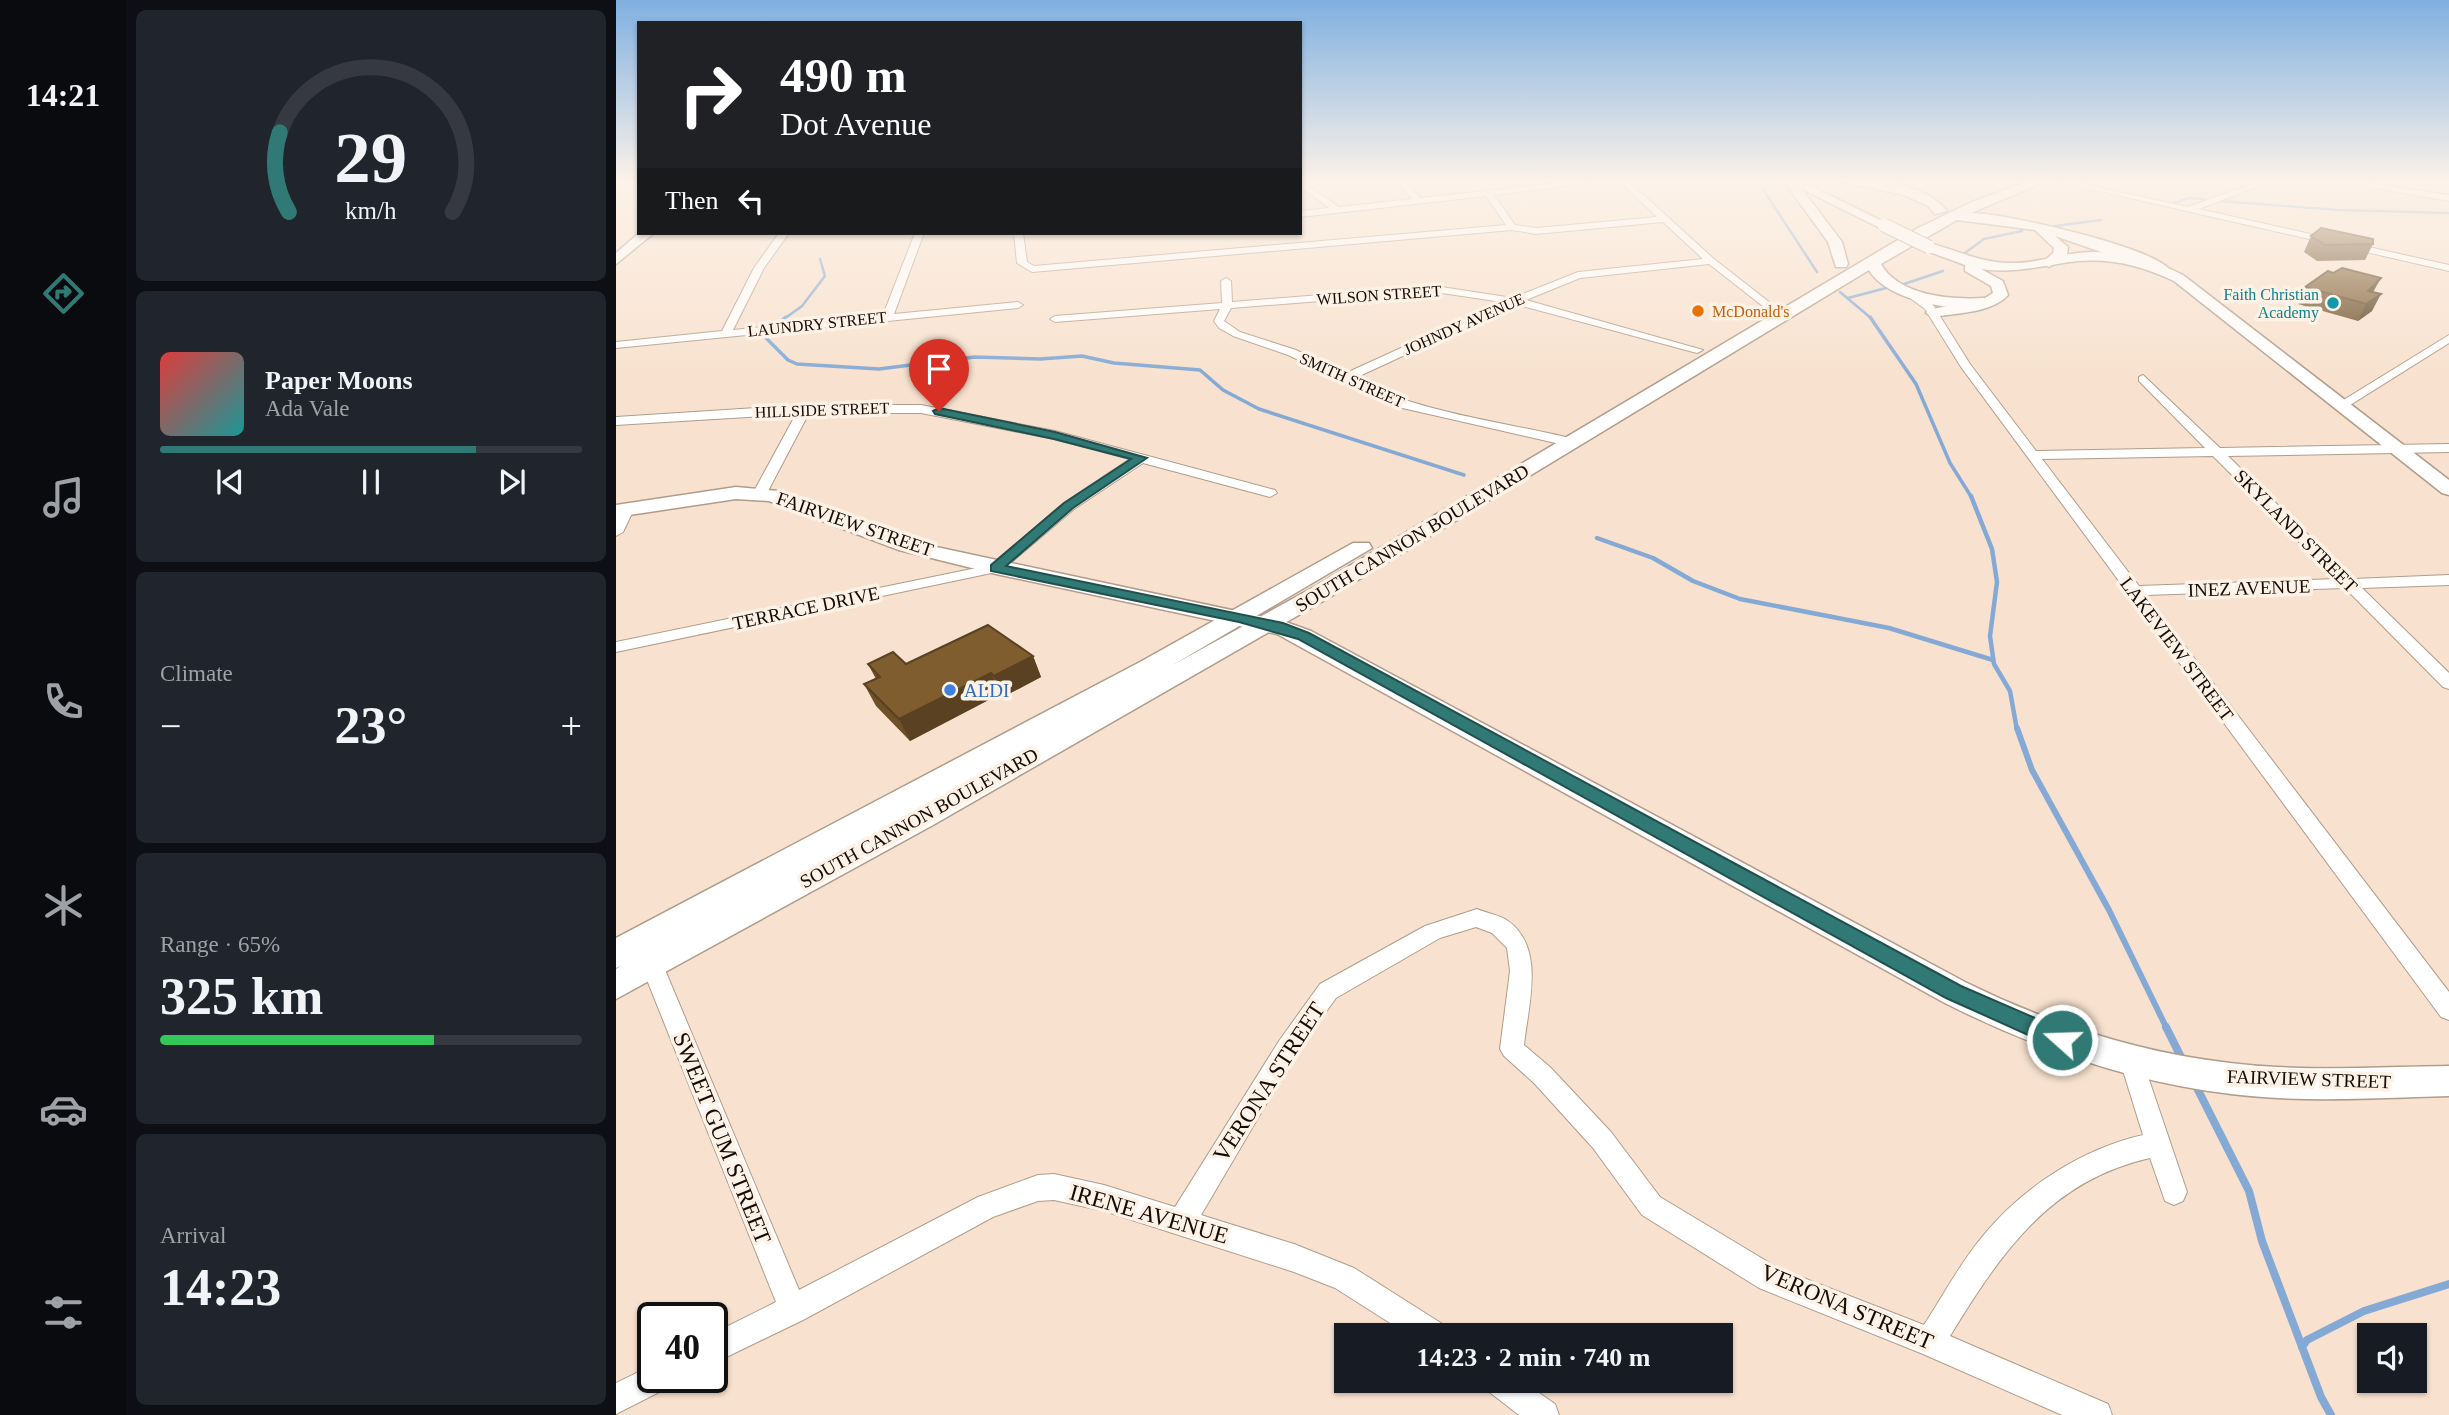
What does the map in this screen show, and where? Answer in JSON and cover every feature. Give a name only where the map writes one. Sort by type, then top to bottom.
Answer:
[{"type":"main road","points":[[1838,246],[1840,273]]},
{"type":"main road","points":[[1840,273],[1885,246]]},
{"type":"main road","name":"SOUTH CANNON BOULEVARD","points":[[616,985],[923,817],[1266,624],[1776,311],[1840,273],[1879,257],[1894,246]]},
{"type":"main road","points":[[2049,264],[2060,255],[2061,246]]},
{"type":"main road","points":[[2100,246],[2161,268]]},
{"type":"main road","points":[[616,260],[623,248]]},
{"type":"main road","points":[[1879,257],[1873,263],[1874,268],[1901,287]]},
{"type":"main road","points":[[1840,273],[1901,287],[1944,302],[1984,303]]},
{"type":"main road","name":"SOUTH CANNON BOULEVARD","points":[[616,954],[1239,618],[1562,440],[1697,350],[1776,311]]},
{"type":"street","points":[[726,333],[743,306],[763,257],[773,246]]},
{"type":"street","points":[[888,317],[914,246]]},
{"type":"street","points":[[1020,246],[1022,263],[1032,269],[1294,246]]},
{"type":"street","points":[[1695,246],[1776,311]]},
{"type":"street","points":[[1926,246],[1998,284],[2001,295],[1984,303],[1933,313]]},
{"type":"street","points":[[2351,246],[2449,268]]},
{"type":"street","points":[[1932,249],[1992,266],[2025,267],[2074,257],[2101,256],[2161,268],[2191,285],[2449,489]]},
{"type":"street","name":"JOHNDY AVENUE","points":[[1345,378],[1577,275],[1711,261]]},
{"type":"street","name":"SMITH STREET","points":[[1226,281],[1227,306],[1219,321],[1223,326],[1278,346],[1402,404],[1562,440]]},
{"type":"street","name":"LAKEVIEW STREET","points":[[1901,287],[1920,299],[1933,313],[1965,365],[2449,1010]]},
{"type":"street","name":"WILSON STREET","points":[[1055,319],[1213,304],[1227,306],[1435,289],[1515,301],[1697,350]]},
{"type":"street","name":"LAUNDRY STREET","points":[[616,345],[1018,305]]},
{"type":"street","points":[[2343,404],[2449,338]]},
{"type":"street","name":"SKYLAND STREET","points":[[2143,379],[2449,683]]},
{"type":"street","name":"HILLSIDE STREET","points":[[616,421],[805,409],[887,407],[939,411],[1055,435],[1270,493]]},
{"type":"street","points":[[760,493],[805,409]]},
{"type":"street","points":[[2033,456],[2449,448]]},
{"type":"street","points":[[996,568],[1069,506],[1141,458]]},
{"type":"street","name":"FAIRVIEW STREET","points":[[622,510],[721,495],[760,493],[798,503],[892,542],[996,568],[1266,624],[1303,636],[1977,1004],[2042,1032],[2132,1061],[2242,1079],[2304,1083],[2449,1081]]},
{"type":"street","points":[[616,532],[622,510]]},
{"type":"street","name":"TERRACE DRIVE","points":[[616,647],[996,568]]},
{"type":"street","name":"INEZ AVENUE","points":[[2133,591],[2449,580]]},
{"type":"street","name":"VERONA STREET","points":[[1181,1223],[1287,1048],[1328,991],[1433,932],[1477,918],[1500,927],[1517,945],[1521,971],[1512,1049],[1542,1075],[1602,1140],[1651,1206],[1769,1278],[1930,1342],[2097,1415]]},
{"type":"street","name":"SWEET GUM STREET","points":[[652,965],[793,1310]]},
{"type":"street","points":[[2132,1061],[2174,1192]]},
{"type":"street","points":[[1930,1342],[1992,1246],[2046,1195],[2102,1161],[2158,1144]]},
{"type":"street","name":"IRENE AVENUE","points":[[728,1342],[987,1206],[1038,1188],[1054,1187],[1104,1198],[1294,1258],[1345,1278],[1415,1323]]},
{"type":"street","points":[[616,1399],[637,1388]]},
{"type":"street","points":[[1514,1393],[1544,1415]]},
{"type":"building","points":[[2342,268],[2381,278],[2368,291],[2381,294],[2366,304],[2305,287],[2328,271],[2333,273]]},
{"type":"building","points":[[988,625],[1033,656],[994,676],[991,673],[899,719],[864,684],[880,677],[868,664],[893,652],[906,664]]},
{"type":"waterway","points":[[1800,246],[1817,272]]},
{"type":"waterway","points":[[1965,253],[1974,246]]},
{"type":"waterway","points":[[784,319],[802,306],[825,276],[820,259]]},
{"type":"waterway","points":[[1904,284],[1943,271]]},
{"type":"waterway","points":[[1848,298],[1890,287]]},
{"type":"waterway","points":[[1840,292],[1871,318]]},
{"type":"waterway","points":[[786,317],[764,336],[788,360],[797,364],[879,369],[974,357],[1040,359],[1082,356],[1114,363],[1200,370],[1223,390],[1259,409],[1464,475]]},
{"type":"waterway","points":[[1871,318],[1916,384],[1950,463],[1971,497]]},
{"type":"waterway","points":[[1971,497],[1992,549],[1997,582],[1990,636],[1994,664],[2010,691],[2017,730]]},
{"type":"waterway","points":[[1597,538],[1653,558],[1693,581],[1740,599],[1889,628],[1993,660]]},
{"type":"waterway","points":[[2017,728],[2032,770],[2109,910],[2167,1029]]},
{"type":"waterway","points":[[2167,1029],[2183,1061]]},
{"type":"waterway","points":[[2196,1086],[2249,1191],[2262,1241],[2302,1347]]},
{"type":"waterway","points":[[2302,1347],[2307,1340],[2364,1311],[2449,1284]]},
{"type":"waterway","points":[[2302,1347],[2321,1397],[2331,1415]]},
{"type":"place","name":"Faith Christian Academy","points":[[2333,303]]},
{"type":"place","name":"McDonald's","points":[[1698,311]]},
{"type":"place","name":"ALDI","points":[[950,690]]},
{"type":"route","points":[[939,411],[1055,435],[1141,458],[1069,506],[996,568],[1239,618],[1283,628],[1303,636],[1954,992],[2006,1018],[2062,1040]]}]
